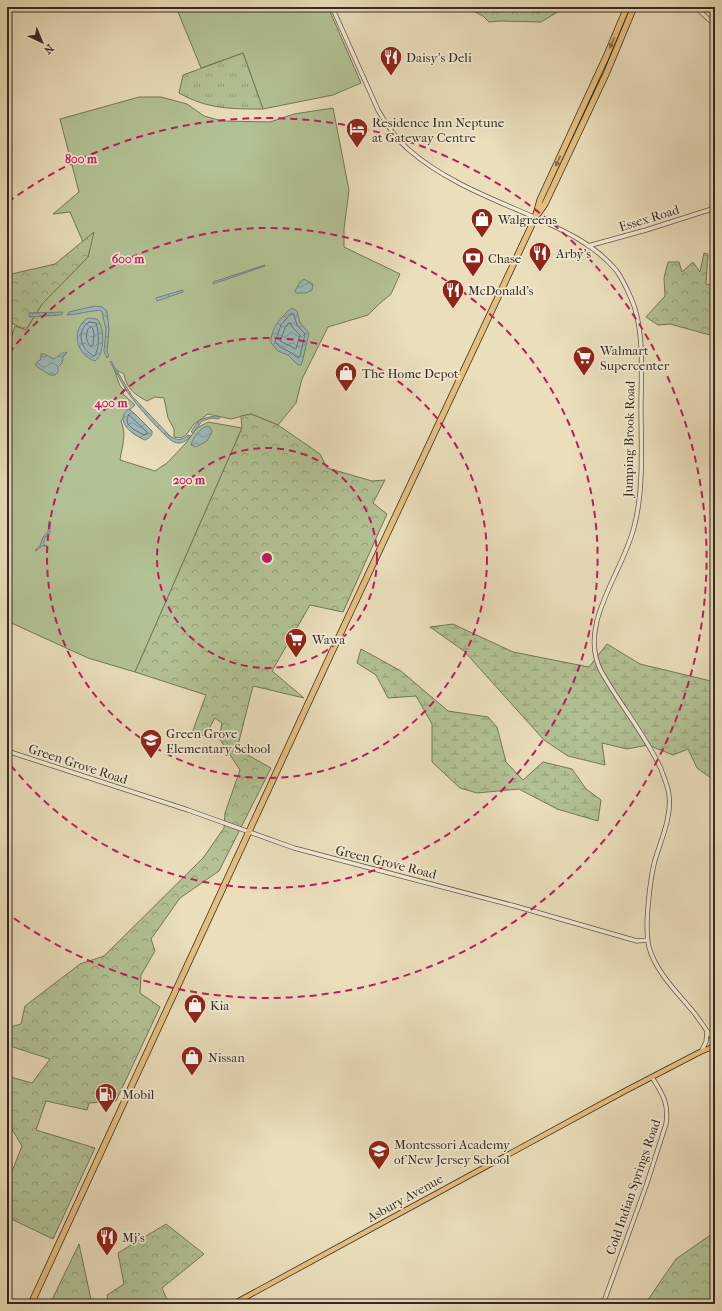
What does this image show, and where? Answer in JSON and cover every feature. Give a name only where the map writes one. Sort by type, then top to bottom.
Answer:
[{"type":"highway","points":[[31,1304],[535,218],[540,200],[609,51],[627,7]]},
{"type":"highway","points":[[535,218],[545,204],[617,48],[634,7]]},
{"type":"main road","name":"Asbury Avenue","points":[[233,1304],[652,1077],[715,1046]]},
{"type":"street","name":"Jumping Brook Road","points":[[332,7],[378,110],[404,146],[422,160],[453,179],[570,234],[588,246],[611,265],[621,277],[631,298],[635,311],[641,352],[641,452],[637,512],[631,538],[599,614],[593,642],[596,663],[600,671],[649,745],[658,761],[668,790],[668,812],[652,875],[648,940]]},
{"type":"street","points":[[695,7],[715,26]]},
{"type":"street","name":"Essex Road","points":[[588,246],[646,230],[715,208]]},
{"type":"street","name":"Green Grove Road","points":[[7,751],[188,810],[294,848],[515,906],[637,941],[648,940]]},
{"type":"street","points":[[648,940],[651,953],[657,965],[715,1041]]},
{"type":"street","points":[[701,1052],[706,1042],[707,1032]]},
{"type":"street","name":"Cold Indian Springs Road","points":[[603,1304],[646,1186],[666,1124],[667,1105],[652,1077]]},
{"type":"green space","points":[[176,7],[328,7],[361,83],[333,95],[263,109],[243,53],[201,68]]},
{"type":"green space","points":[[473,7],[535,7],[537,13],[555,7],[559,7],[561,10],[541,22],[489,22],[483,16],[475,12]]},
{"type":"green space","points":[[243,53],[263,109],[240,109],[209,105],[179,93],[183,75]]},
{"type":"green space","points":[[139,97],[161,97],[187,104],[204,116],[222,121],[270,122],[294,114],[333,108],[349,190],[344,229],[344,247],[400,274],[391,294],[368,315],[328,327],[302,379],[296,403],[278,425],[251,414],[231,419],[208,414],[194,424],[186,435],[181,438],[174,437],[174,429],[168,418],[164,398],[155,397],[147,401],[143,399],[135,394],[129,387],[124,374],[114,369],[120,386],[124,390],[123,394],[135,405],[128,411],[121,421],[124,436],[120,460],[155,471],[167,463],[186,443],[197,428],[208,422],[242,428],[135,672],[88,658],[7,621],[7,351],[15,326],[26,330],[42,304],[88,257],[93,233],[83,242],[70,212],[53,214],[79,192],[60,119]]},
{"type":"green space","points":[[94,232],[88,257],[42,304],[26,330],[7,321],[7,275],[55,264]]},
{"type":"green space","points":[[704,253],[708,254],[706,284],[715,286],[715,335],[670,324],[658,325],[646,317],[665,296],[664,278],[668,262],[679,262],[682,272],[693,262],[700,272]]},
{"type":"green space","points":[[251,414],[278,425],[320,454],[327,468],[372,481],[385,480],[373,503],[387,514],[343,612],[310,605],[272,671],[304,698],[253,686],[237,749],[271,768],[219,871],[180,898],[151,939],[155,951],[141,975],[140,993],[160,1007],[116,1101],[89,1103],[87,1110],[46,1101],[36,1130],[95,1148],[53,1239],[7,1217],[7,1184],[22,1146],[10,1126],[7,1125],[7,1076],[32,1083],[50,1059],[7,1045],[7,1028],[21,1024],[25,1006],[80,964],[104,956],[203,858],[224,828],[225,813],[240,770],[219,738],[222,723],[215,718],[205,736],[192,733],[206,695],[135,672],[242,428],[241,416]]},
{"type":"green space","points":[[453,624],[513,652],[589,667],[607,644],[640,664],[715,682],[715,781],[697,768],[688,749],[673,755],[648,745],[627,749],[602,743],[605,765],[568,756],[544,740],[464,651],[430,627]]},
{"type":"green space","points":[[361,649],[401,671],[448,711],[488,717],[497,727],[506,762],[523,780],[543,762],[572,769],[586,789],[601,800],[598,821],[557,809],[519,789],[477,793],[460,788],[432,762],[432,724],[416,696],[388,698],[376,675],[357,663]]},
{"type":"green space","points":[[166,1224],[204,1254],[162,1288],[169,1304],[109,1304],[107,1295],[124,1284],[118,1253]]},
{"type":"green space","points":[[715,1225],[715,1304],[645,1304],[676,1259],[712,1234]]},
{"type":"green space","points":[[79,1244],[92,1304],[50,1304]]},
{"type":"water","points":[[265,266],[213,284],[213,282]]},
{"type":"water","points":[[304,279],[313,284],[312,290],[306,293],[296,293],[295,291],[300,282]]},
{"type":"water","points":[[183,290],[183,292],[157,301],[156,298]]},
{"type":"water","points":[[95,306],[102,307],[107,311],[109,329],[107,352],[109,356],[107,358],[104,351],[106,330],[102,312],[100,310],[67,315],[69,312]]},
{"type":"water","points":[[292,308],[297,311],[300,323],[309,333],[301,365],[298,365],[288,355],[278,351],[271,343],[274,328],[284,315]]},
{"type":"water","points":[[63,312],[61,315],[29,317],[29,313]]},
{"type":"water","points":[[88,318],[97,319],[100,323],[103,334],[101,353],[95,361],[83,353],[80,348],[77,335],[82,323]]},
{"type":"water","points":[[64,352],[67,353],[63,357],[62,363],[58,367],[58,372],[55,375],[50,375],[36,366],[36,363],[41,359],[41,354],[54,359]]},
{"type":"water","points":[[111,361],[132,396],[169,435],[179,440],[188,435],[191,436],[185,441],[179,443],[174,442],[164,434],[133,400],[110,362]]},
{"type":"water","points":[[128,409],[152,431],[149,438],[145,440],[135,435],[127,428],[123,419],[124,414]]},
{"type":"water","points":[[215,416],[220,417],[219,419],[212,418],[202,421],[193,433],[191,432],[200,420]]},
{"type":"water","points":[[207,426],[210,427],[212,432],[207,441],[196,447],[191,445],[197,434]]},
{"type":"water","points":[[49,521],[50,533],[44,540],[44,545],[47,546],[42,546],[36,551],[35,550],[40,546],[43,537],[48,532]]},
{"type":"place","name":"Daisy's Deli","points":[[391,76]]},
{"type":"place","name":"Residence Inn Neptune at Gateway Centre","points":[[357,148]]},
{"type":"place","name":"Walgreens","points":[[482,238]]},
{"type":"place","name":"Arby's","points":[[540,272]]},
{"type":"place","name":"Chase","points":[[473,278]]},
{"type":"place","name":"McDonald's","points":[[453,310]]},
{"type":"place","name":"Walmart Supercenter","points":[[584,376]]},
{"type":"place","name":"The Home Depot","points":[[346,392]]},
{"type":"place","name":"Wawa","points":[[296,658]]},
{"type":"place","name":"Green Grove Elementary School","points":[[151,760]]},
{"type":"place","name":"Kia","points":[[195,1024]]},
{"type":"place","name":"Nissan","points":[[192,1076]]},
{"type":"place","name":"Mobil","points":[[106,1114]]},
{"type":"place","name":"Montessori Academy of New Jersey School","points":[[379,1170]]},
{"type":"place","name":"Mj's","points":[[107,1256]]}]
